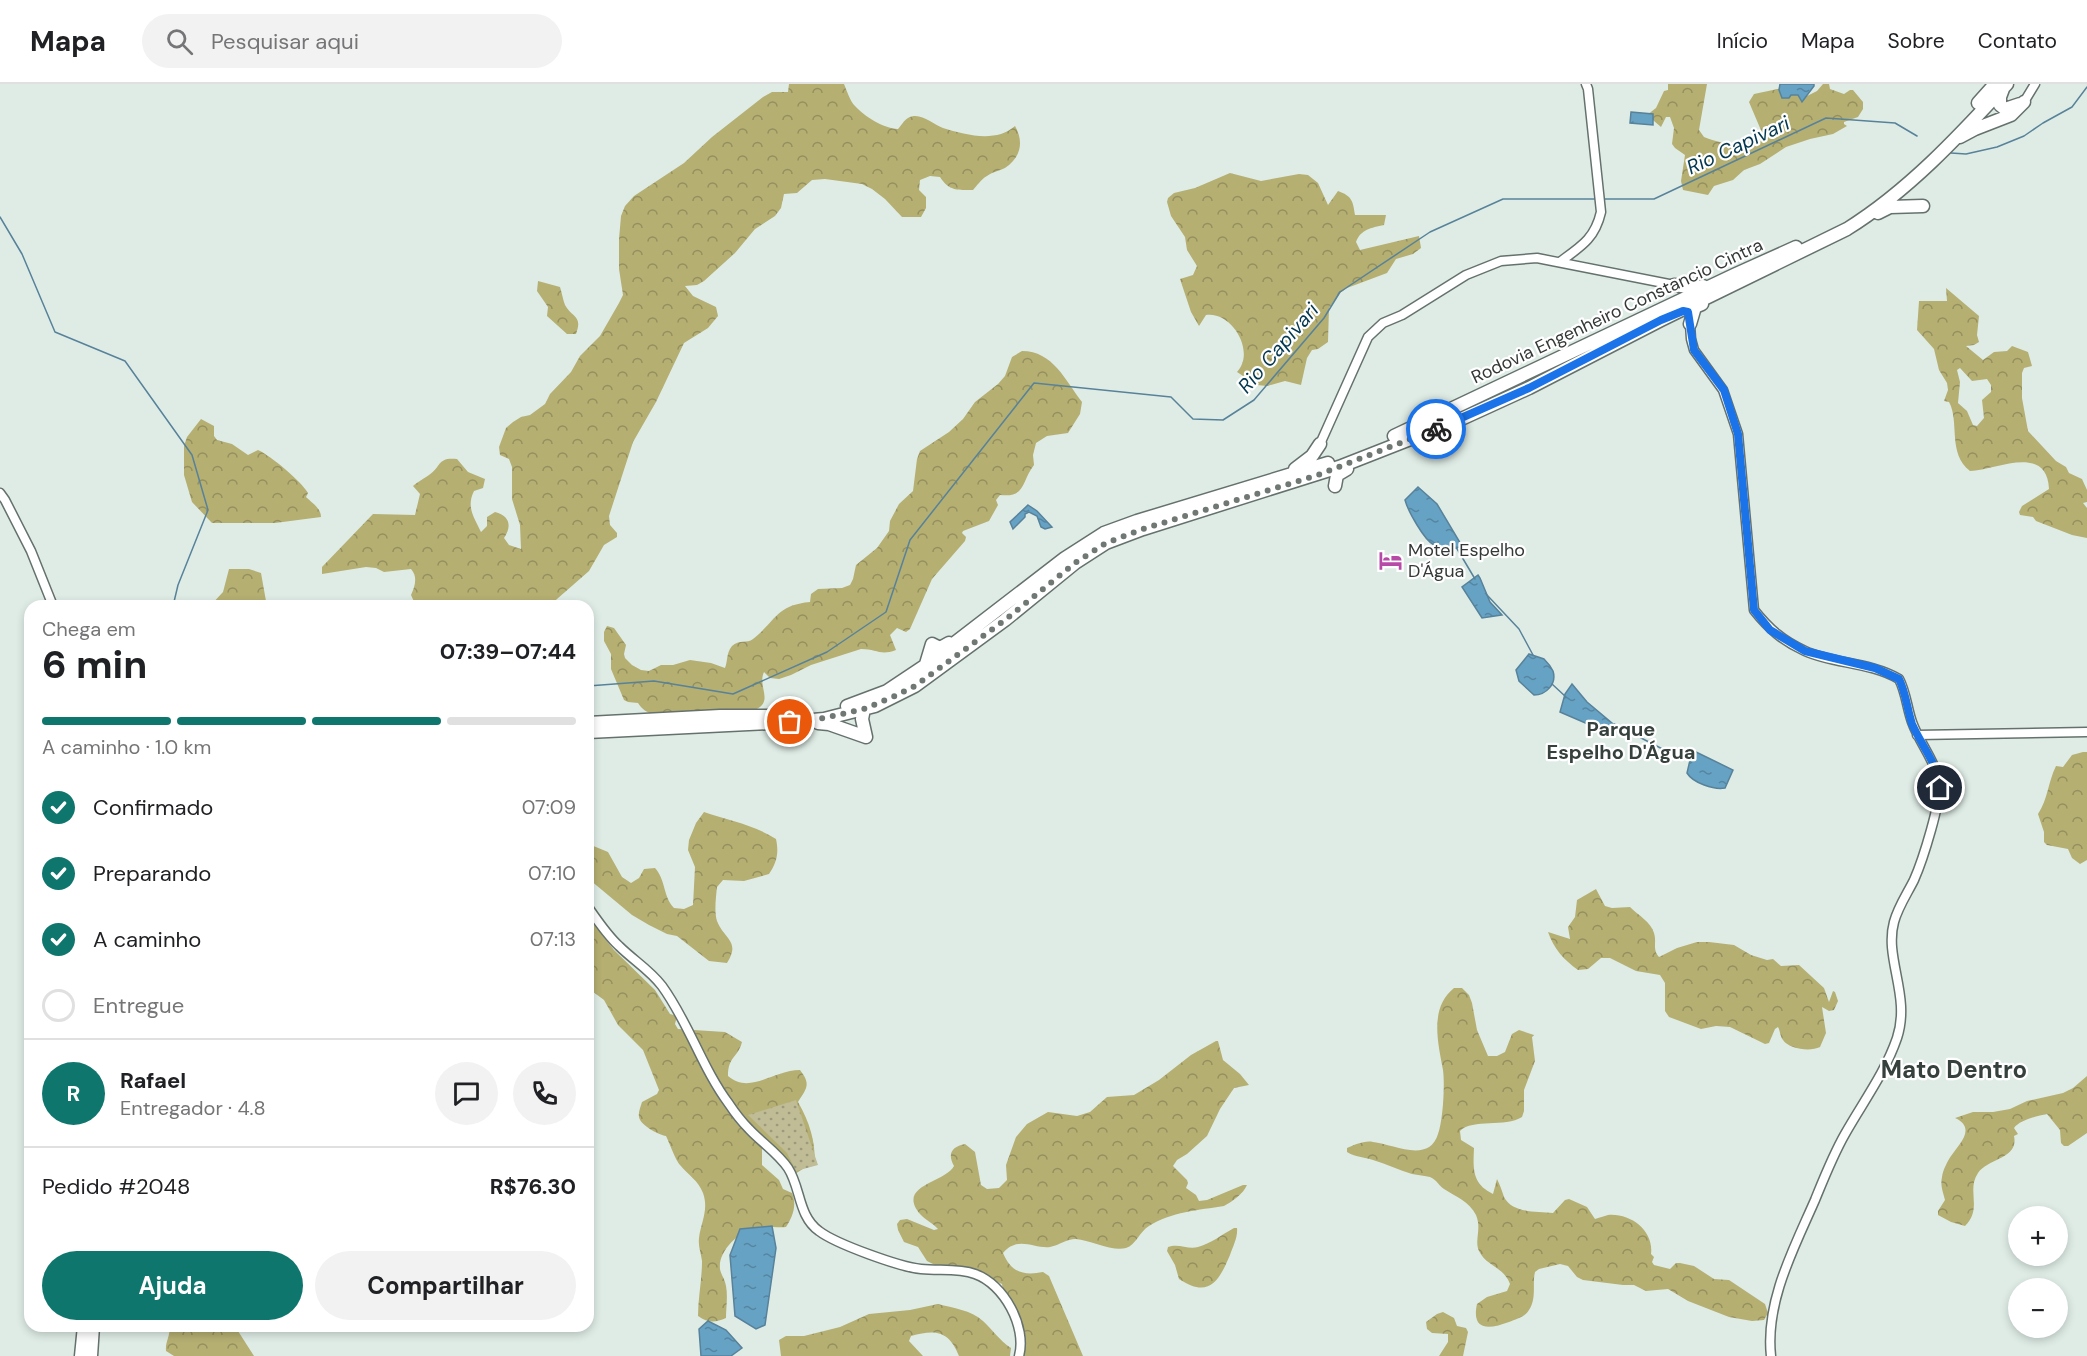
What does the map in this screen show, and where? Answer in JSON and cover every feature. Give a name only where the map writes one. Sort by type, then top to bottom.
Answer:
[{"type":"highway","points":[[2002,85],[2000,105],[2005,109],[2013,108],[2024,102]]},
{"type":"highway","name":"Rodovia Engenheiro Constancio Cintra","points":[[594,723],[720,716],[776,716],[828,711],[887,691],[926,665],[932,644],[936,647],[944,647],[973,625],[998,611],[1065,558],[1104,533],[1339,459],[1408,431],[1659,315],[1730,287],[1847,229],[1867,217],[1918,174],[2002,85]]},
{"type":"highway","name":"Rodovia Engenheiro Constancio Cintra","points":[[864,709],[915,686],[1005,620],[1075,563],[1106,543],[1143,529],[1296,482],[1324,477],[1335,486],[1337,475],[1344,470],[1368,462],[1419,435],[1459,420],[1529,388],[1734,274],[1813,239],[1856,216],[1901,180],[2002,85]]},
{"type":"highway","points":[[1943,149],[1976,129],[2011,115],[2024,102]]},
{"type":"highway","points":[[1847,229],[1890,207],[1923,206],[1910,199],[1910,192],[1918,174]]},
{"type":"highway","points":[[1674,285],[1696,288],[1734,274]]},
{"type":"highway","points":[[1659,315],[1684,292],[1674,285]]},
{"type":"highway","points":[[1690,324],[1695,307],[1730,287]]},
{"type":"highway","points":[[1659,315],[1686,311],[1689,314],[1690,324]]},
{"type":"highway","points":[[1320,444],[1320,454],[1323,459],[1339,459]]},
{"type":"highway","points":[[1283,477],[1308,460],[1320,444]]},
{"type":"highway","points":[[594,732],[790,722],[824,718],[864,709],[862,719],[866,736],[829,724],[790,722]]},
{"type":"highway","points":[[81,1356],[83,1332]]},
{"type":"highway","points":[[91,1356],[93,1332]]},
{"type":"street","points":[[1561,261],[1578,249],[1597,230],[1601,212],[1586,84]]},
{"type":"street","points":[[2024,102],[2035,84]]},
{"type":"street","points":[[1320,444],[1368,338],[1383,323],[1466,275],[1501,261],[1537,258],[1674,285]]},
{"type":"street","points":[[1690,324],[1694,350],[1724,390],[1738,434],[1754,610],[1770,630],[1805,651],[1875,668],[1899,679],[1903,686],[1911,722],[1937,774],[1940,793],[1917,872],[1893,928],[1893,950],[1902,1004],[1900,1028],[1885,1068],[1845,1135],[1791,1256],[1771,1321],[1771,1356]]},
{"type":"street","points":[[0,494],[31,551],[51,600]]},
{"type":"street","points":[[1917,735],[2087,732]]},
{"type":"street","points":[[594,915],[618,946],[643,965],[661,985],[687,1029],[702,1061],[728,1103],[749,1129],[786,1165],[794,1178],[806,1218],[813,1226],[834,1239],[902,1265],[919,1269],[963,1271],[983,1277],[1002,1295],[1013,1314],[1020,1334],[1019,1356]]},
{"type":"green space","points":[[789,84],[844,84],[859,110],[886,127],[898,129],[912,116],[926,119],[943,128],[980,136],[999,134],[1015,126],[1020,143],[1018,154],[1005,168],[985,177],[973,190],[954,189],[940,177],[930,176],[920,180],[919,190],[926,197],[926,208],[921,217],[902,217],[885,199],[862,184],[825,179],[812,180],[797,193],[784,194],[781,208],[775,216],[755,229],[735,253],[704,281],[697,285],[685,286],[693,296],[716,307],[718,316],[708,328],[684,343],[656,402],[633,442],[609,516],[610,525],[617,533],[617,537],[604,545],[589,571],[556,600],[413,600],[411,595],[415,578],[411,569],[384,572],[366,567],[322,574],[322,567],[373,514],[415,515],[420,494],[413,486],[433,472],[446,459],[457,459],[468,472],[485,479],[483,488],[474,491],[471,502],[472,512],[481,532],[487,526],[487,517],[495,512],[500,514],[507,519],[509,526],[504,538],[509,545],[521,549],[520,525],[512,499],[512,467],[509,459],[500,455],[499,447],[506,428],[545,404],[550,394],[571,372],[580,356],[600,336],[619,303],[623,295],[619,269],[619,239],[621,216],[625,206],[634,196],[684,163],[712,137],[763,97],[772,92],[788,92]]},
{"type":"green space","points":[[1668,84],[1707,84],[1699,130],[1704,137],[1732,144],[1760,143],[1763,135],[1749,102],[1754,94],[1783,88],[1807,96],[1817,91],[1823,84],[1829,84],[1830,89],[1844,94],[1853,90],[1863,102],[1863,109],[1858,117],[1844,122],[1847,126],[1833,134],[1786,147],[1760,164],[1744,170],[1733,180],[1714,186],[1708,195],[1683,190],[1681,181],[1685,155],[1672,144],[1674,128],[1670,117],[1666,117],[1661,127],[1647,115],[1656,108],[1664,91],[1668,90]]},
{"type":"green space","points":[[1230,173],[1261,181],[1299,174],[1308,175],[1318,183],[1328,205],[1338,191],[1351,200],[1355,215],[1386,215],[1384,225],[1367,230],[1358,238],[1356,242],[1360,250],[1419,236],[1421,248],[1413,254],[1396,259],[1387,273],[1347,288],[1340,293],[1329,308],[1328,342],[1312,350],[1307,358],[1301,385],[1285,381],[1267,386],[1257,385],[1237,372],[1244,354],[1238,334],[1232,326],[1216,315],[1206,315],[1199,326],[1191,312],[1180,279],[1193,275],[1197,266],[1187,250],[1185,237],[1171,216],[1168,198],[1174,193],[1195,188]]},
{"type":"green space","points":[[538,281],[560,287],[565,305],[576,317],[578,328],[576,334],[567,334],[547,316],[548,307],[537,291]]},
{"type":"green space","points":[[1946,288],[1979,316],[1977,335],[1979,342],[1966,346],[1983,360],[1994,352],[2007,351],[2012,346],[2028,352],[2032,366],[2024,368],[2022,373],[2022,398],[2028,431],[2056,461],[2066,467],[2069,473],[2082,479],[2087,490],[2087,502],[2083,503],[2087,508],[2087,538],[2072,535],[2036,521],[2033,517],[2020,515],[2022,506],[2049,489],[2046,475],[2039,467],[2030,463],[2018,462],[1970,471],[1963,464],[1956,447],[1952,410],[1949,402],[1944,401],[1948,390],[1947,383],[1939,370],[1934,349],[1917,330],[1919,301],[1947,301]],"holes":[[[1960,368],[1972,381],[1987,379],[1991,385],[1991,392],[1982,400],[1984,418],[1977,426],[1973,425],[1967,411],[1958,403],[1960,382],[1957,370]]]},
{"type":"green space","points":[[1022,351],[1042,356],[1057,368],[1082,402],[1080,414],[1068,433],[1047,436],[1036,443],[1033,455],[1034,465],[1022,488],[1014,494],[1000,495],[996,500],[998,505],[989,521],[963,531],[965,541],[932,579],[910,629],[906,632],[897,628],[890,635],[896,650],[882,652],[861,649],[811,665],[779,679],[770,678],[764,672],[762,683],[765,698],[760,707],[754,710],[675,718],[659,716],[646,711],[638,703],[624,700],[611,669],[611,654],[604,641],[607,626],[614,628],[626,645],[625,658],[641,670],[649,671],[661,665],[673,665],[690,660],[725,668],[732,646],[753,639],[783,610],[810,602],[811,594],[818,589],[842,588],[850,585],[856,565],[877,548],[889,531],[890,521],[899,504],[913,491],[920,451],[949,432],[963,419],[975,402],[1005,376],[1012,357]]},
{"type":"green space","points":[[201,419],[214,426],[214,436],[217,440],[232,444],[248,455],[258,450],[285,469],[308,493],[306,497],[318,508],[321,517],[275,523],[212,523],[192,502],[184,475],[184,446],[187,437]]},
{"type":"green space","points":[[229,569],[249,569],[261,573],[266,600],[216,600],[223,592]]},
{"type":"green space","points":[[2087,752],[2087,860],[2080,864],[2072,858],[2068,849],[2047,845],[2044,842],[2044,832],[2038,814],[2056,766],[2063,767],[2072,755]]},
{"type":"green space","points":[[704,812],[741,823],[776,839],[777,857],[769,874],[744,881],[723,880],[717,887],[715,909],[717,921],[732,945],[731,956],[727,963],[709,961],[677,936],[667,934],[632,915],[594,883],[594,846],[608,852],[622,877],[631,883],[639,878],[644,869],[655,868],[670,904],[674,908],[684,909],[693,905],[695,867],[688,850],[689,840],[696,823]]},
{"type":"green space","points":[[1596,889],[1605,906],[1630,907],[1647,922],[1654,933],[1659,957],[1697,942],[1709,942],[1734,945],[1751,955],[1767,960],[1773,959],[1781,966],[1799,965],[1824,988],[1829,1002],[1833,991],[1838,1001],[1834,1010],[1829,1011],[1822,1007],[1826,1033],[1820,1047],[1805,1049],[1790,1046],[1781,1037],[1778,1027],[1769,1043],[1765,1044],[1730,1027],[1716,1026],[1701,1029],[1669,1017],[1665,1011],[1665,983],[1660,975],[1636,971],[1610,958],[1601,958],[1588,969],[1578,970],[1560,953],[1548,932],[1570,939],[1568,927],[1575,917],[1577,900]]},
{"type":"green space","points":[[594,925],[614,950],[655,990],[670,1014],[677,1016],[675,1024],[678,1029],[725,1032],[742,1042],[731,1061],[728,1076],[745,1083],[800,1070],[806,1079],[807,1086],[798,1102],[811,1132],[815,1164],[795,1174],[764,1147],[762,1149],[762,1165],[779,1180],[783,1189],[792,1193],[794,1210],[786,1227],[761,1227],[748,1230],[726,1249],[720,1262],[727,1294],[726,1318],[722,1320],[708,1321],[698,1316],[702,1261],[699,1238],[705,1205],[703,1193],[696,1181],[678,1163],[666,1136],[650,1129],[640,1120],[642,1102],[657,1094],[659,1090],[643,1050],[618,1025],[604,1000],[594,992]]},
{"type":"green space","points":[[1454,988],[1462,988],[1469,995],[1477,1030],[1488,1056],[1497,1056],[1505,1052],[1512,1034],[1519,1030],[1534,1035],[1532,1037],[1535,1061],[1524,1090],[1522,1117],[1507,1122],[1473,1125],[1460,1131],[1461,1140],[1474,1148],[1475,1175],[1481,1186],[1493,1194],[1497,1179],[1508,1202],[1526,1211],[1553,1213],[1565,1200],[1569,1199],[1587,1207],[1595,1219],[1617,1215],[1633,1220],[1649,1238],[1654,1265],[1670,1269],[1676,1263],[1680,1263],[1694,1266],[1714,1279],[1729,1280],[1765,1304],[1768,1313],[1764,1320],[1752,1321],[1729,1317],[1688,1301],[1668,1289],[1646,1291],[1634,1285],[1583,1280],[1577,1277],[1568,1266],[1560,1264],[1535,1272],[1533,1301],[1529,1310],[1520,1318],[1489,1327],[1479,1324],[1476,1313],[1477,1304],[1487,1297],[1507,1291],[1510,1284],[1504,1274],[1486,1260],[1479,1251],[1478,1220],[1473,1210],[1430,1177],[1412,1174],[1347,1152],[1347,1148],[1367,1142],[1410,1150],[1427,1148],[1433,1143],[1440,1128],[1444,1093],[1438,1016],[1446,996]]},
{"type":"green space","points":[[1218,1041],[1223,1060],[1249,1085],[1234,1088],[1220,1109],[1207,1136],[1177,1160],[1173,1166],[1187,1180],[1186,1188],[1196,1195],[1199,1201],[1247,1185],[1234,1200],[1224,1206],[1185,1212],[1158,1221],[1146,1228],[1133,1244],[1126,1248],[1115,1248],[1076,1239],[1050,1247],[1014,1245],[1003,1253],[1010,1265],[1018,1271],[1043,1272],[1049,1276],[1083,1356],[1020,1356],[1002,1284],[970,1270],[939,1267],[927,1261],[918,1247],[904,1242],[898,1230],[897,1224],[900,1220],[907,1219],[934,1230],[938,1229],[920,1214],[914,1204],[914,1197],[925,1186],[949,1172],[954,1166],[951,1154],[957,1147],[965,1144],[975,1152],[981,1185],[987,1189],[999,1188],[1007,1180],[1006,1165],[1016,1137],[1027,1124],[1048,1112],[1077,1116],[1090,1112],[1107,1097],[1134,1095],[1159,1080],[1191,1055]]},
{"type":"green space","points":[[2087,1076],[2087,1133],[2068,1146],[2064,1146],[2061,1143],[2060,1130],[2047,1114],[2020,1123],[2014,1128],[2018,1134],[2014,1136],[2012,1149],[1978,1173],[1973,1186],[1973,1213],[1965,1226],[1938,1215],[1945,1200],[1941,1183],[1943,1172],[1966,1131],[1965,1126],[1955,1118],[1973,1112],[2010,1109],[2027,1101],[2063,1093]]},
{"type":"green space","points":[[1237,1228],[1237,1235],[1230,1255],[1222,1273],[1212,1284],[1198,1287],[1179,1279],[1175,1265],[1167,1251],[1168,1247],[1198,1247]]},
{"type":"green space","points":[[938,1304],[978,1317],[1011,1348],[1010,1356],[959,1356],[951,1341],[946,1337],[941,1334],[928,1333],[911,1336],[909,1341],[923,1356],[781,1356],[779,1340],[786,1336],[804,1336],[840,1327],[869,1314],[910,1310]]},
{"type":"green space","points":[[1443,1312],[1454,1318],[1457,1326],[1466,1328],[1468,1332],[1463,1356],[1439,1356],[1448,1342],[1448,1334],[1432,1333],[1427,1329],[1426,1322]]},
{"type":"green space","points":[[239,1332],[254,1356],[174,1356],[166,1351],[169,1333]]},
{"type":"shaded area","points":[[796,1100],[818,1165],[796,1171],[787,1153],[748,1115]]},
{"type":"water","points":[[1780,84],[1814,84],[1814,86],[1802,102],[1798,95],[1782,98],[1779,90]]},
{"type":"water","points":[[1631,112],[1653,114],[1653,125],[1630,123]]},
{"type":"water","points":[[1418,487],[1437,504],[1462,546],[1448,549],[1437,547],[1421,531],[1405,500]]},
{"type":"water","points":[[1028,505],[1052,527],[1045,529],[1041,527],[1037,516],[1029,512],[1013,529],[1010,522]]},
{"type":"water","points":[[1478,575],[1490,602],[1502,615],[1482,618],[1462,587]]},
{"type":"water","points":[[1529,654],[1544,659],[1553,671],[1554,676],[1550,688],[1538,695],[1534,695],[1519,681],[1516,670]]},
{"type":"water","points":[[1572,684],[1587,702],[1619,729],[1597,728],[1560,712],[1565,694]]},
{"type":"water","points":[[1696,752],[1733,770],[1725,788],[1704,785],[1690,777],[1687,773],[1690,760]]},
{"type":"water","points":[[772,1226],[776,1248],[765,1325],[756,1329],[735,1316],[730,1255],[740,1229]]},
{"type":"water","points":[[708,1321],[726,1330],[742,1348],[731,1356],[701,1356],[699,1329]]},
{"type":"waterway","name":"Rio Capivari","points":[[1951,153],[1966,154],[1997,147],[2024,136],[2072,107],[2087,87]]},
{"type":"waterway","name":"Rio Capivari","points":[[1604,199],[1654,199],[1826,118],[1895,123],[1917,136]]},
{"type":"waterway","name":"Rio Capivari","points":[[594,686],[654,681],[733,694],[827,652],[886,612],[910,540],[1034,383],[1171,397],[1193,419],[1223,420],[1254,400],[1324,318],[1340,292],[1430,232],[1503,199],[1596,199]]},
{"type":"waterway","name":"Rio Capivari","points":[[0,217],[22,254],[55,332],[125,361],[192,455],[208,510],[178,585],[174,600]]},
{"type":"waterway","points":[[1456,547],[1475,579]]},
{"type":"waterway","points":[[1487,595],[1519,629],[1533,655]]},
{"type":"waterway","points":[[1552,684],[1566,697]]},
{"type":"waterway","points":[[1614,724],[1676,756]]},
{"type":"way so far","points":[[790,722],[824,718],[864,709],[915,686],[1005,620],[1075,563],[1106,543],[1143,529],[1318,475],[1436,429]]},
{"type":"place","name":"Motel Espelho D'Água","points":[[1390,560]]},
{"type":"district","name":"Parque Espelho D'Água","points":[[1621,740]]},
{"type":"district","name":"Mato Dentro","points":[[1954,1070]]},
{"type":"route","points":[[1436,429],[1529,388],[1661,320],[1683,311],[1688,312],[1694,350],[1724,390],[1738,434],[1754,610],[1770,630],[1805,651],[1875,668],[1899,679],[1903,686],[1911,722],[1937,774],[1940,788]]}]
